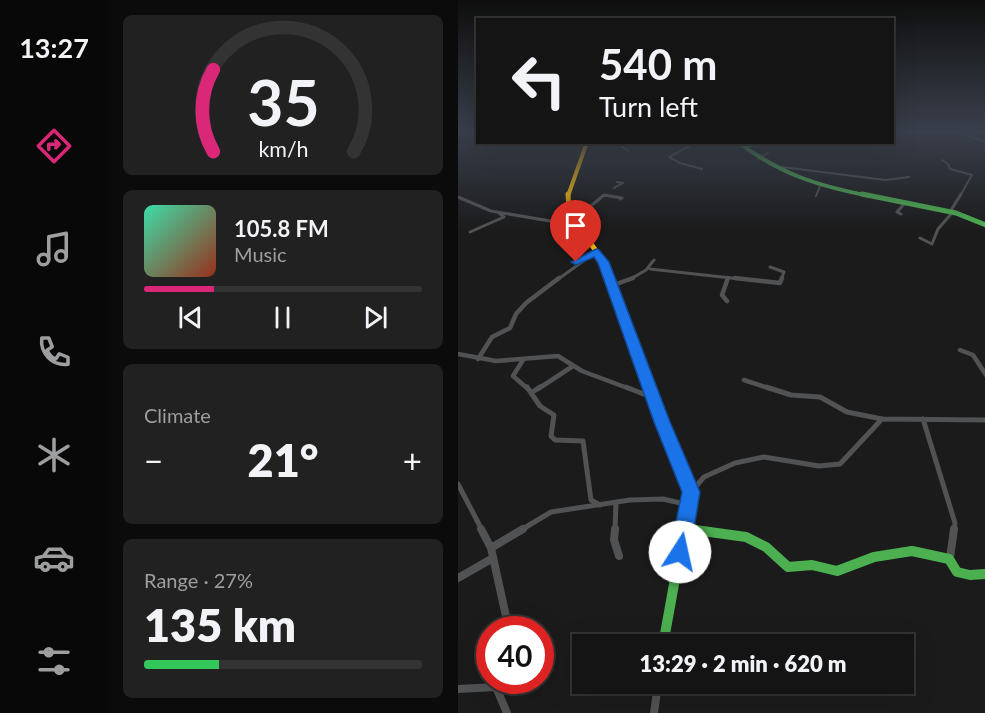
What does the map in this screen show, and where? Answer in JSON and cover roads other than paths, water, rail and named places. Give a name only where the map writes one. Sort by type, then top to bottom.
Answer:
[{"type":"street","points":[[579,163],[568,193],[568,207],[580,226],[582,234],[604,262],[611,286],[691,492],[665,634]]},
{"type":"street","points":[[681,163],[702,169]]},
{"type":"street","points":[[768,163],[820,186],[951,213],[986,225]]},
{"type":"street","points":[[920,238],[932,244],[938,229],[951,213],[972,175],[950,169],[947,163]]},
{"type":"street","points":[[774,166],[885,180],[909,177]]},
{"type":"street","points":[[614,188],[623,183],[617,182]]},
{"type":"street","points":[[816,196],[820,186]]},
{"type":"street","points":[[568,207],[586,210],[604,195],[622,198],[620,199]]},
{"type":"street","points":[[458,196],[504,217],[470,232]]},
{"type":"street","points":[[901,214],[897,212],[905,203]]},
{"type":"street","points":[[491,211],[580,226]]},
{"type":"street","points":[[478,359],[492,337],[510,328],[512,317],[526,301],[551,284],[576,262],[596,252]]},
{"type":"street","points":[[611,286],[627,281],[650,268],[654,260]]},
{"type":"street","points":[[650,268],[780,283],[784,272],[770,267]]},
{"type":"street","points":[[727,301],[722,295],[728,278]]},
{"type":"street","points":[[960,350],[973,355],[986,375]]},
{"type":"street","points":[[458,354],[507,362],[558,356],[565,358],[573,366],[654,398]]},
{"type":"street","points":[[523,360],[513,376],[531,393],[540,406],[554,416],[551,436],[555,440],[583,441],[591,500],[600,506]]},
{"type":"street","points":[[531,393],[573,366]]},
{"type":"street","points":[[744,380],[791,395],[820,397],[847,412],[882,419],[986,420]]},
{"type":"street","points":[[691,492],[704,477],[735,463],[764,457],[820,466],[840,464],[882,419]]},
{"type":"street","points":[[923,419],[955,523],[949,559]]},
{"type":"street","points":[[458,484],[491,548],[506,616]]},
{"type":"street","points":[[491,548],[551,512],[616,502],[663,499],[689,505]]},
{"type":"street","points":[[616,502],[614,540],[619,556]]},
{"type":"street","points":[[684,528],[746,537],[767,547],[788,567],[812,565],[838,571],[875,557],[912,551],[949,559],[957,572],[970,575],[986,574]]},
{"type":"street","points":[[458,578],[493,558]]},
{"type":"street","points":[[458,689],[476,687]]},
{"type":"street","points":[[500,694],[507,713]]},
{"type":"street","points":[[654,713],[657,694]]}]
